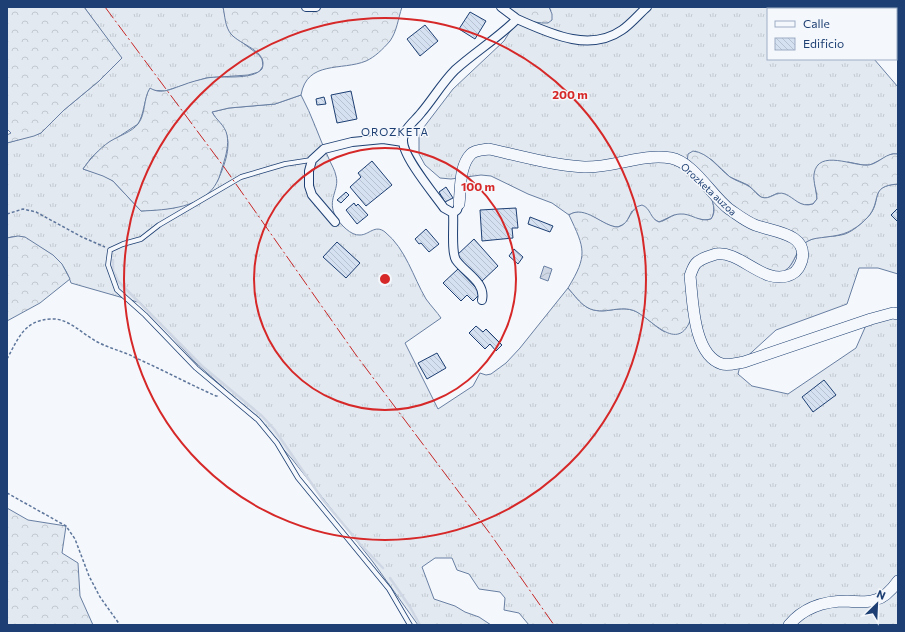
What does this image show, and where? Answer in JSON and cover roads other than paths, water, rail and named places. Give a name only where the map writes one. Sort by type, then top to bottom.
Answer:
[{"type":"street","points":[[306,7],[316,7]]},
{"type":"street","points":[[501,7],[517,19],[562,37],[574,40],[595,40],[609,37],[623,30],[648,7]]},
{"type":"street","points":[[482,300],[484,294],[479,284],[455,259],[453,248],[456,208],[444,208],[409,158],[403,142],[403,136],[455,71],[517,19]]},
{"type":"street","points":[[335,222],[312,195],[309,186],[309,171],[312,160],[324,149],[352,142],[382,140],[403,142]]},
{"type":"street","name":"Orozketa auzoa","points":[[456,208],[464,167],[472,153],[480,150],[489,149],[547,162],[585,167],[609,165],[653,157],[672,158],[682,162],[689,168],[727,207],[742,219],[755,225],[793,237],[801,244],[803,252],[800,267],[785,277],[770,276],[726,255],[716,254],[698,260],[690,276],[697,333],[704,349],[711,357],[722,364],[744,362],[871,319],[893,313],[898,314]]},
{"type":"street","points":[[790,625],[796,617],[814,606],[837,601],[861,602],[875,600],[884,596],[898,581]]},
{"type":"lane","points":[[312,160],[285,164],[241,177],[164,222],[141,239],[122,244],[110,250],[108,264],[117,290],[145,315],[196,368],[258,420],[277,443],[298,478],[389,589],[410,625]]},
{"type":"water","points":[[544,266],[552,269],[548,281],[540,278]]},
{"type":"waterway","points":[[113,260],[113,270],[118,281],[202,366],[262,416],[274,429],[323,500],[360,544],[383,568]]},
{"type":"waterway","points":[[390,578],[410,607],[420,625]]},
{"type":"district","name":"OROZKETA","points":[[395,132]]}]
